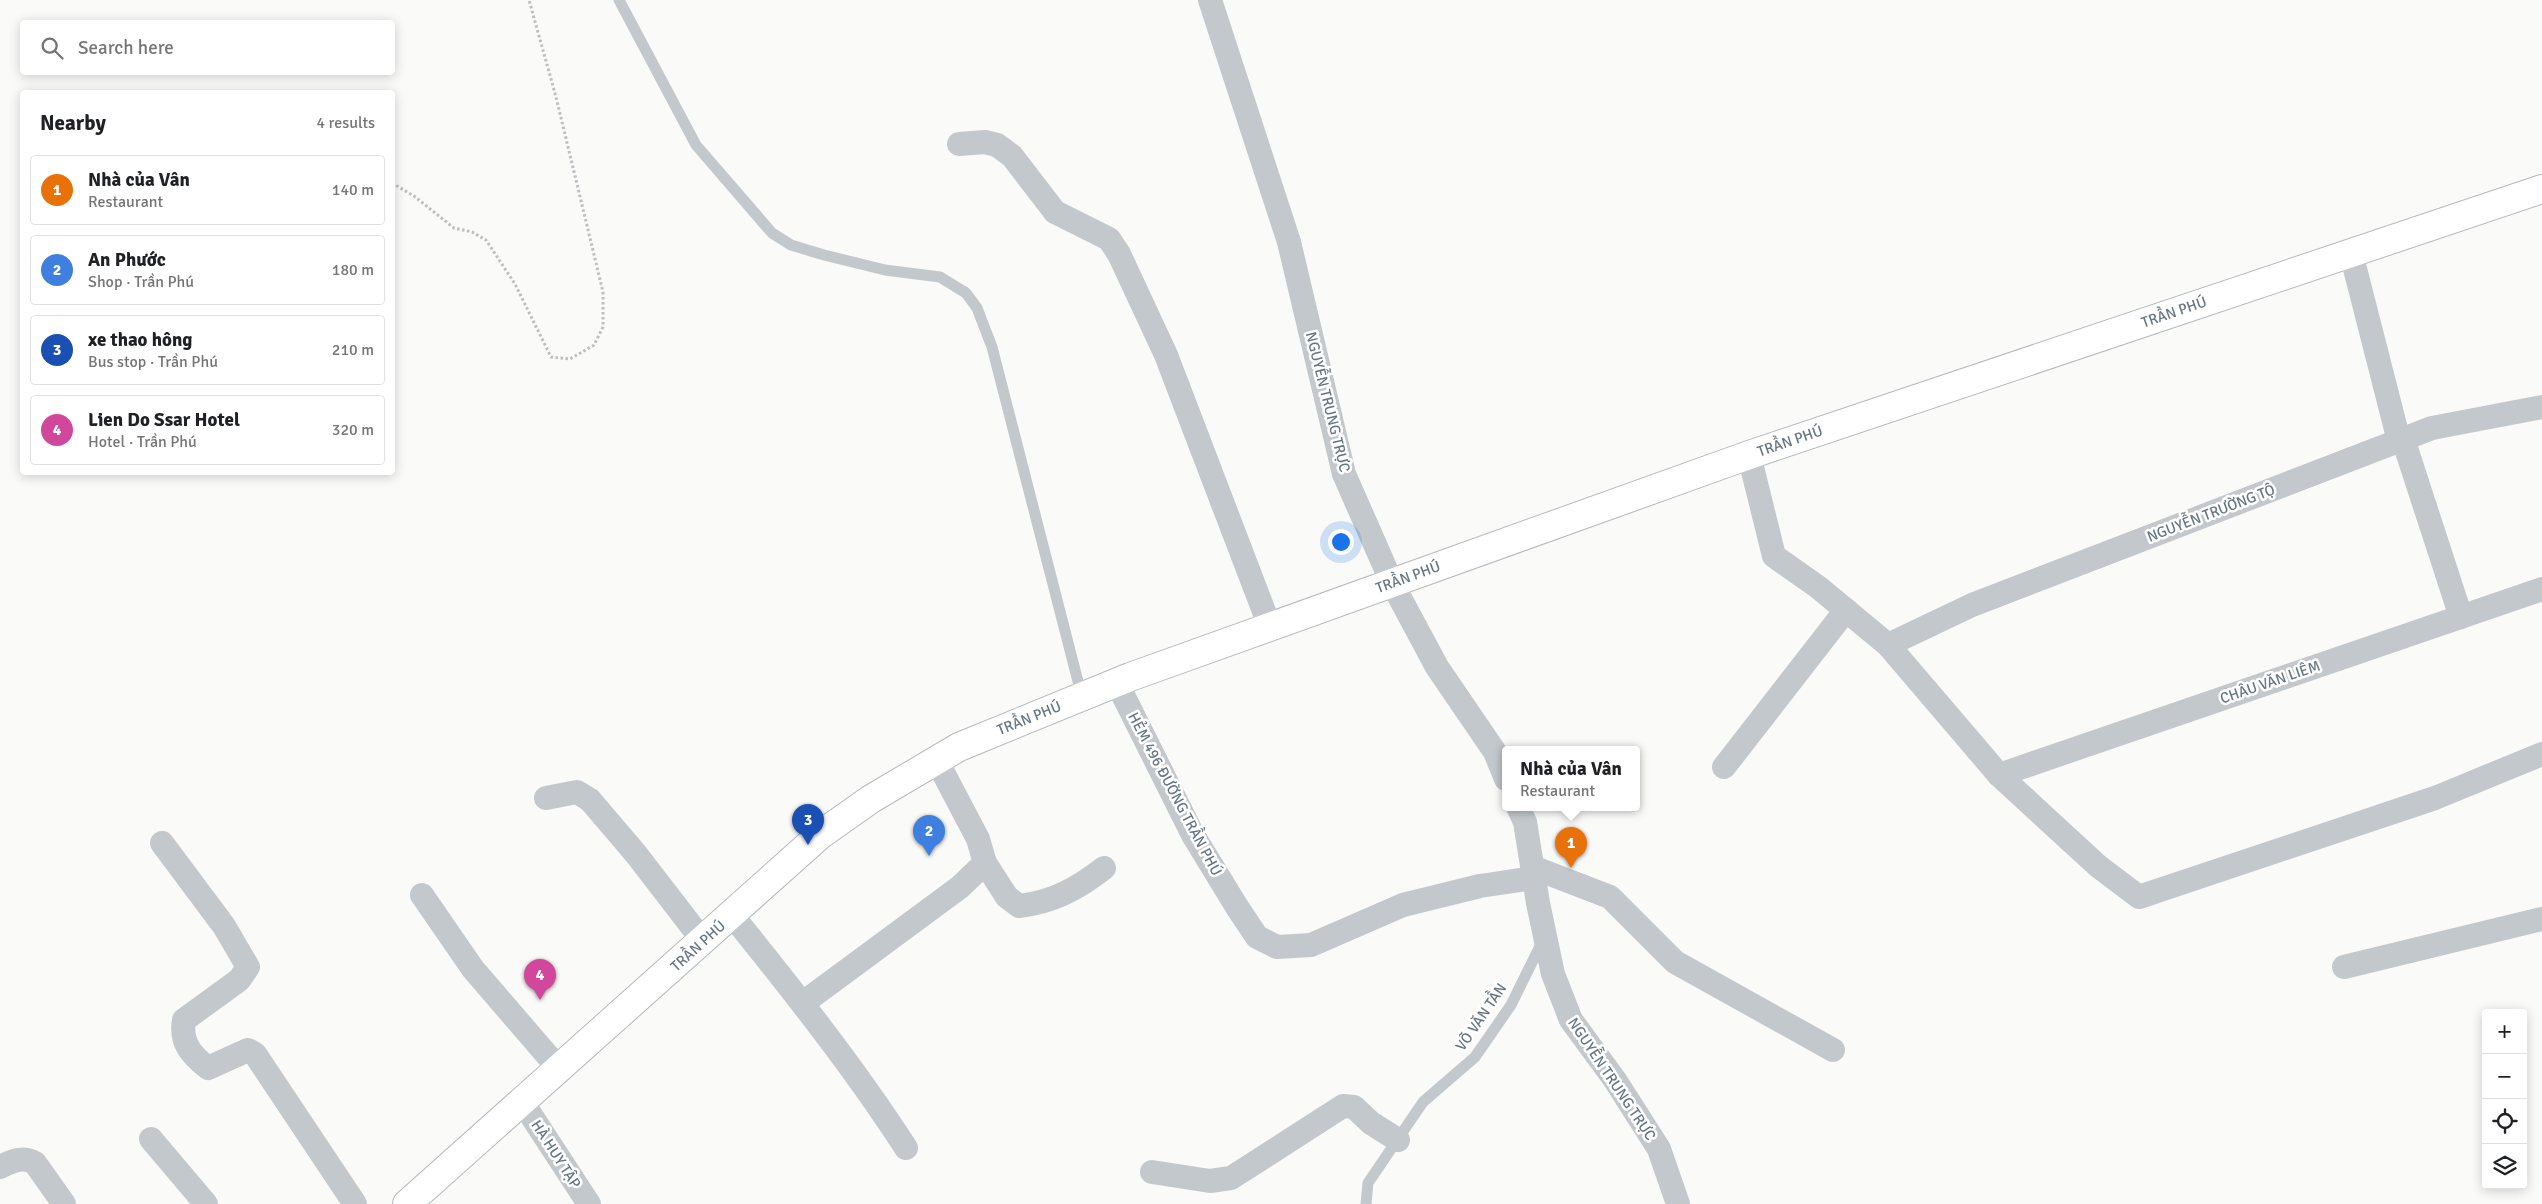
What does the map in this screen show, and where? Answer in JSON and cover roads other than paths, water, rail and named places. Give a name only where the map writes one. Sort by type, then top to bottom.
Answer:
[{"type":"highway","name":"TRẦN PHÚ","points":[[407,1204],[523,1103],[820,836],[871,799],[960,746],[1117,683],[1748,455],[2542,189]]},
{"type":"street","name":"NGUYỄN TRUNG TRỰC","points":[[1210,0],[1289,242],[1344,474],[1392,583],[1437,667],[1495,752],[1502,769]]},
{"type":"street","points":[[959,144],[986,142],[997,145],[1012,156],[1055,212],[1109,239],[1119,254],[1166,355],[1270,627]]},
{"type":"street","points":[[2351,253],[2401,440],[2461,617]]},
{"type":"street","name":"NGUYỄN TRƯỜNG TỘ","points":[[1888,645],[1972,605],[2432,428],[2542,407]]},
{"type":"street","points":[[1748,455],[1774,556],[1818,587],[1888,645],[1999,775],[2098,866],[2139,897],[2435,798],[2542,754]]},
{"type":"street","name":"CHÂU VĂN LIÊM","points":[[1999,775],[2542,589]]},
{"type":"street","points":[[1724,767],[1846,610]]},
{"type":"street","name":"HẺM 496 ĐƯỜNG TRẦN PHÚ","points":[[1117,683],[1194,835],[1232,899],[1257,937],[1277,947],[1311,945],[1403,905],[1533,873]]},
{"type":"street","points":[[937,761],[978,839],[985,864],[1007,897],[1019,906],[1055,899],[1087,881],[1104,868]]},
{"type":"street","points":[[546,798],[578,792],[590,800],[636,854],[703,941]]},
{"type":"street","name":"NGUYỄN TRUNG TRỰC","points":[[1520,811],[1524,822],[1553,974],[1571,1020],[1615,1080],[1659,1149],[1678,1204]]},
{"type":"street","points":[[162,843],[224,926],[248,967],[238,980],[184,1020],[181,1035],[195,1059],[208,1068],[248,1050],[255,1054],[355,1204]]},
{"type":"street","points":[[803,1003],[960,887],[985,864]]},
{"type":"street","points":[[1533,873],[1610,897],[1675,962],[1833,1050]]},
{"type":"street","points":[[422,895],[473,969],[560,1070]]},
{"type":"street","points":[[732,915],[868,1088],[906,1148]]},
{"type":"street","points":[[2344,967],[2542,919]]},
{"type":"street","name":"HÀ HUY TẬP","points":[[523,1103],[589,1204]]},
{"type":"street","points":[[1152,1172],[1210,1181],[1231,1178],[1343,1106],[1354,1107],[1371,1123],[1398,1140]]},
{"type":"street","points":[[151,1138],[206,1204]]},
{"type":"street","points":[[0,1167],[18,1159],[35,1163],[64,1204]]},
{"type":"lane","points":[[619,0],[696,145],[772,233],[791,245],[824,255],[885,270],[940,276],[966,293],[977,308],[992,347],[1082,697]]},
{"type":"lane","name":"VÕ VĂN TẦN","points":[[1366,1204],[1368,1183],[1423,1102],[1475,1057],[1511,1004],[1545,937]]},
{"type":"place","name":"xe thao hông","points":[[808,845]]},
{"type":"place","name":"An Phước","points":[[929,856]]},
{"type":"place","name":"Nhà của Vân","points":[[1571,868]]},
{"type":"place","name":"Lien Do Ssar Hotel","points":[[540,1000]]}]
